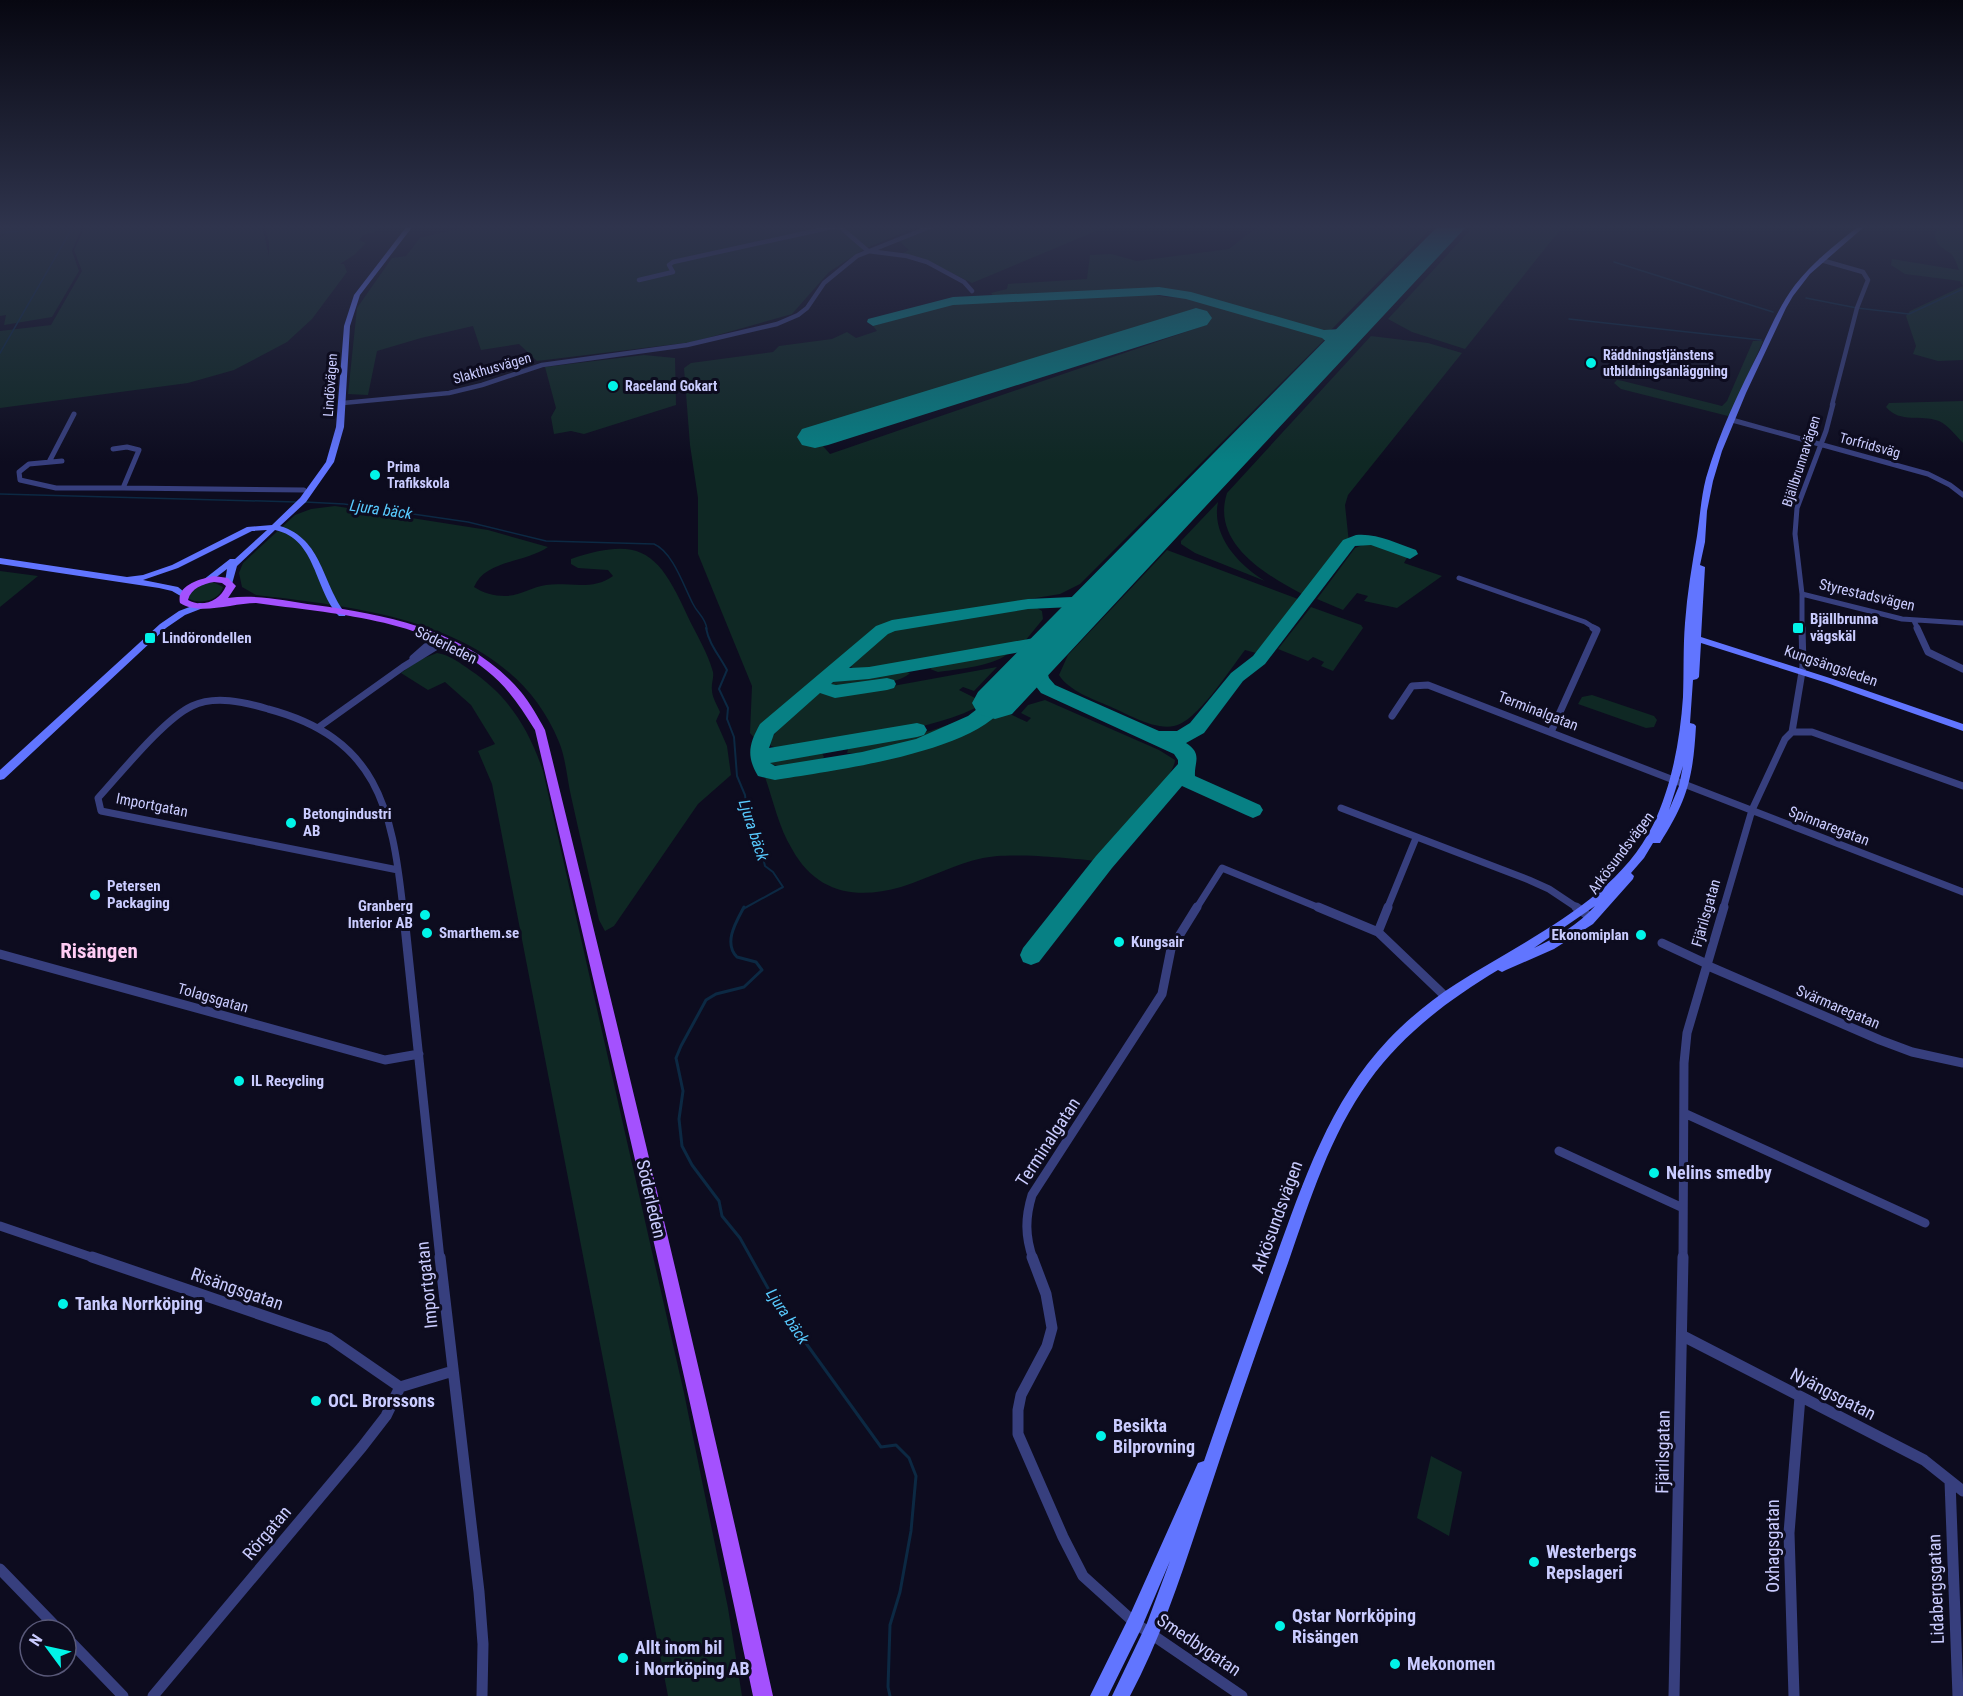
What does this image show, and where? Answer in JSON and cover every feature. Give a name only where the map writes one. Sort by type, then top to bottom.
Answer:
[{"type":"main road","name":"Lindövägen","points":[[230,584],[231,570],[234,565],[298,502],[327,467],[340,428],[347,326],[353,305]]},
{"type":"main road","name":"Arkösundsvägen","points":[[1121,1696],[1153,1636],[1225,1418],[1298,1214],[1331,1132],[1353,1093],[1381,1056],[1410,1026],[1446,997],[1581,911],[1640,855],[1655,832],[1673,779],[1686,723],[1701,536],[1708,482],[1732,420],[1785,305]]},
{"type":"main road","name":"Lindövägen","points":[[298,502],[330,455]]},
{"type":"main road","name":"Lindövägen","points":[[203,581],[222,570],[271,528]]},
{"type":"main road","points":[[127,580],[151,576],[178,565],[250,529],[271,528],[289,531],[302,539],[314,556],[334,606],[342,614]]},
{"type":"main road","points":[[0,561],[159,585],[179,590],[187,604],[200,606]]},
{"type":"main road","points":[[0,776],[164,626],[182,613],[212,604],[226,596],[230,584],[220,579],[159,585]]},
{"type":"main road","points":[[164,626],[184,598],[203,581]]},
{"type":"main road","name":"Söderleden","points":[[230,584],[239,595],[256,600],[397,624],[480,661],[514,691],[540,730],[609,1017],[763,1696]]},
{"type":"main road","name":"Söderleden","points":[[212,604],[256,600]]},
{"type":"main road","name":"Söderleden","points":[[328,612],[436,643]]},
{"type":"main road","name":"Arkösundsvägen","points":[[1477,978],[1550,946],[1592,918],[1655,842],[1674,813],[1685,784],[1689,754],[1692,638]]},
{"type":"main road","name":"Kungsängsleden","points":[[1692,638],[1802,672],[1963,728]]},
{"type":"main road","name":"Arkösundsvägen","points":[[1099,1696],[1135,1623],[1225,1418]]},
{"type":"main road","name":"Söderleden","points":[[750,1640],[754,1696]]},
{"type":"street","name":"Slakthusvägen","points":[[343,404],[449,393],[482,385],[542,365],[687,345],[777,324],[798,315],[809,305]]},
{"type":"street","name":"Bjällbrunnavägen","points":[[1802,672],[1802,594],[1796,518],[1800,497],[1821,444],[1858,305]]},
{"type":"street","points":[[48,462],[74,414]]},
{"type":"street","name":"Torfridsväg","points":[[1732,420],[1928,474],[1950,485],[1963,495]]},
{"type":"street","points":[[113,449],[128,447],[139,450],[123,488]]},
{"type":"street","points":[[62,461],[29,464],[19,472],[20,480],[48,486],[304,490]]},
{"type":"street","points":[[1459,578],[1585,622],[1597,630],[1551,732]]},
{"type":"street","name":"Styrestadsvägen","points":[[1802,594],[1914,621],[1963,623]]},
{"type":"street","points":[[1914,621],[1928,652],[1963,669]]},
{"type":"street","points":[[319,727],[436,643]]},
{"type":"street","name":"Fjärilsgatan","points":[[1674,1696],[1683,1336],[1684,1113],[1687,1033],[1752,810],[1785,739],[1792,732],[1792,720],[1802,672]]},
{"type":"street","name":"Terminalgatan","points":[[1392,716],[1412,686],[1428,684],[1685,784]]},
{"type":"street","name":"Importgatan","points":[[398,870],[102,811],[98,806],[98,798],[176,715],[200,702],[227,701],[290,715],[319,727],[349,751],[365,769],[380,795],[392,832],[398,870],[419,1054],[483,1626],[482,1696]]},
{"type":"street","points":[[1792,732],[1812,732],[1963,786]]},
{"type":"street","name":"Spinnaregatan","points":[[1685,784],[1963,892]]},
{"type":"street","points":[[1341,808],[1529,880],[1549,889],[1592,918]]},
{"type":"street","points":[[1378,932],[1416,838]]},
{"type":"street","name":"Terminalgatan","points":[[1135,1623],[1083,1576],[1018,1434],[1019,1398],[1047,1347],[1052,1327],[1047,1296],[1024,1225],[1032,1195],[1162,994],[1167,982],[1167,964],[1171,949],[1222,868],[1378,932],[1446,997]]},
{"type":"street","name":"Svärmaregatan","points":[[1662,943],[1880,1040],[1912,1052],[1963,1063]]},
{"type":"street","name":"Tolagsgatan","points":[[0,954],[385,1060],[419,1054]]},
{"type":"street","points":[[1684,1113],[1925,1222]]},
{"type":"street","points":[[1559,1151],[1683,1208]]},
{"type":"street","name":"Risängsgatan","points":[[0,1226],[329,1338],[400,1387]]},
{"type":"street","name":"Nyängsgatan","points":[[1683,1336],[1924,1460],[1963,1491]]},
{"type":"street","points":[[400,1387],[453,1371]]},
{"type":"street","name":"Rörgatan","points":[[153,1696],[362,1448],[386,1416],[400,1387]]},
{"type":"street","name":"Oxhagsgatan","points":[[1794,1696],[1789,1533],[1800,1396]]},
{"type":"street","name":"Lidabergsgatan","points":[[1950,1480],[1958,1696]]},
{"type":"street","points":[[0,1569],[47,1618]]},
{"type":"street","name":"Smedbygatan","points":[[1135,1623],[1242,1696]]},
{"type":"street","points":[[78,1649],[123,1696]]},
{"type":"green space","points":[[0,305],[59,305],[52,317],[4,325],[6,315],[0,316]]},
{"type":"green space","points":[[62,305],[322,305],[312,319],[287,342],[234,370],[188,383],[0,408],[0,331],[51,325]]},
{"type":"green space","points":[[359,305],[800,305],[792,314],[693,342],[537,361],[519,344],[481,350],[473,326],[377,351],[368,395],[348,394]]},
{"type":"green space","points":[[946,305],[1213,305],[1327,337],[1080,584],[1060,594],[910,619],[875,630],[765,726],[756,740],[750,733],[752,686],[698,554],[698,498],[690,445],[684,368],[691,363],[773,352],[779,346],[832,339],[847,332],[856,338],[877,331],[873,326]],"holes":[[[1188,313],[1206,325],[830,454],[809,430]]]},
{"type":"green space","points":[[1230,305],[1355,305],[1329,332]]},
{"type":"green space","points":[[1401,305],[1500,305],[1465,349],[1412,332],[1388,319]]},
{"type":"green space","points":[[1922,305],[1963,305],[1963,360],[1938,361],[1913,354],[1916,346],[1906,316],[1910,311]]},
{"type":"green space","points":[[1371,336],[1428,343],[1462,353],[1348,495],[1345,505],[1349,543],[1344,542],[1302,594],[1257,566],[1234,541],[1227,527],[1224,511],[1227,493]]},
{"type":"green space","points":[[1753,341],[1763,341],[1728,416],[1621,389],[1614,383],[1617,380],[1623,381],[1722,406],[1727,401]]},
{"type":"green space","name":"Raceland Gokart","points":[[644,355],[675,358],[676,405],[584,434],[571,431],[554,434],[551,417],[556,408],[545,367]]},
{"type":"green space","points":[[1963,401],[1963,443],[1939,421],[1904,417],[1886,407],[1889,403]]},
{"type":"green space","points":[[1218,502],[1217,515],[1223,538],[1237,558],[1265,581],[1195,553],[1181,544],[1181,541]]},
{"type":"green space","points":[[335,506],[488,530],[548,547],[496,567],[479,578],[474,587],[493,595],[510,596],[546,585],[589,585],[605,581],[613,576],[608,570],[578,568],[571,564],[571,559],[615,549],[632,550],[645,555],[657,564],[667,578],[678,595],[711,665],[712,693],[720,712],[716,721],[727,746],[731,775],[698,804],[614,926],[605,931],[599,920],[559,742],[537,702],[507,671],[471,647],[431,629],[388,616],[343,607],[256,595],[242,587],[239,573],[243,563],[295,515],[311,509]]},
{"type":"green space","points":[[1363,545],[1379,545],[1408,556],[1404,563],[1442,576],[1397,608],[1364,601],[1368,596],[1357,593],[1343,610],[1317,599],[1355,548]]},
{"type":"green space","points":[[1167,550],[1298,599],[1256,653],[1245,650],[1212,694],[1192,715],[1183,723],[1166,727],[1141,720],[1089,697],[1069,686],[1059,675],[1068,655]]},
{"type":"green space","points":[[0,571],[38,576],[0,607]]},
{"type":"green space","points":[[213,582],[223,587],[214,598],[204,601],[189,599],[189,593],[202,584]]},
{"type":"green space","points":[[1034,606],[1042,611],[1043,619],[1025,641],[859,671],[855,671],[850,665],[882,635],[894,629]]},
{"type":"green space","points":[[1311,607],[1361,625],[1363,628],[1333,671],[1321,666],[1324,662],[1313,657],[1308,661],[1278,649]]},
{"type":"green space","points":[[1008,651],[1004,657],[976,666],[938,672],[930,669],[938,664]]},
{"type":"green space","points":[[437,653],[451,657],[466,667],[506,702],[524,727],[543,771],[684,1393],[728,1608],[742,1696],[668,1696],[492,784],[478,751],[495,744],[471,705],[445,682],[428,690],[401,673],[419,660]]},
{"type":"green space","points":[[997,667],[974,691],[963,687],[959,690],[985,703],[940,721],[915,728],[786,751],[771,746],[769,741],[781,726],[822,690],[835,695],[849,694]]},
{"type":"green space","points":[[901,670],[910,673],[905,677],[885,683],[838,687],[831,686],[830,683]]},
{"type":"green space","points":[[1592,695],[1654,716],[1657,720],[1654,727],[1646,728],[1578,704],[1582,697]]},
{"type":"green space","points":[[1045,700],[1159,750],[1175,760],[1165,781],[1154,796],[1097,861],[1039,856],[994,856],[962,864],[901,887],[868,893],[853,892],[825,884],[802,864],[787,841],[765,777],[922,748],[952,737],[999,709],[1027,722],[1031,718],[1021,713],[1028,705]]},
{"type":"green space","points":[[982,713],[926,740],[847,753],[849,746],[930,731]]},
{"type":"green space","points":[[814,752],[822,753],[824,757],[821,760],[784,767],[770,764],[772,759]]},
{"type":"green space","points":[[1431,1456],[1462,1472],[1449,1536],[1417,1518]]},
{"type":"waterway","name":"Ljura bäck","points":[[0,353],[28,305]]},
{"type":"waterway","points":[[1751,305],[1773,312]]},
{"type":"waterway","points":[[1842,305],[1909,314],[1928,305]]},
{"type":"waterway","points":[[1569,319],[1761,340]]},
{"type":"waterway","name":"Ljura bäck","points":[[0,494],[296,502]]},
{"type":"waterway","name":"Ljura bäck","points":[[305,502],[344,504],[468,522],[546,541],[654,544],[661,548],[672,562],[693,604],[705,621],[707,629]]},
{"type":"waterway","name":"Ljura bäck","points":[[706,628],[727,670],[719,689],[728,708],[727,719],[734,737],[737,776],[745,795],[748,821],[759,841],[765,866],[773,872],[783,887],[743,909]]},
{"type":"waterway","name":"Ljura bäck","points":[[743,909],[732,932],[731,945],[737,957],[756,962],[762,970],[744,987],[716,994],[706,1000],[681,1046],[676,1058],[683,1091],[679,1119],[682,1146],[692,1165],[719,1201],[722,1216],[740,1238],[774,1299],[881,1447],[896,1445],[909,1458],[916,1476],[911,1531],[900,1592],[890,1625],[888,1687],[890,1696]]},
{"type":"taxiway","points":[[873,322],[937,305]]},
{"type":"taxiway","points":[[1223,305],[1323,334]]},
{"type":"taxiway","points":[[1323,334],[1344,333],[1362,321]]},
{"type":"taxiway","points":[[1323,334],[1336,344],[1326,358]]},
{"type":"taxiway","points":[[1160,738],[1180,738],[1197,728],[1237,677],[1259,660],[1349,543],[1363,539],[1371,540],[1410,554]]},
{"type":"taxiway","points":[[829,676],[882,630],[892,626],[1028,604],[1094,601]]},
{"type":"taxiway","points":[[829,676],[869,673],[1057,640]]},
{"type":"taxiway","points":[[1031,955],[1104,862],[1186,768],[1188,760],[1181,749],[1048,689],[1040,680],[1037,668],[1046,650]]},
{"type":"taxiway","points":[[818,685],[829,676]]},
{"type":"taxiway","points":[[818,685],[835,692],[887,684]]},
{"type":"taxiway","points":[[759,753],[761,740],[767,729],[818,685]]},
{"type":"taxiway","points":[[759,753],[765,771],[775,773],[862,759],[921,744],[949,734],[975,721],[997,704]]},
{"type":"taxiway","points":[[759,753],[773,756],[917,730]]},
{"type":"taxiway","points":[[1185,770],[1184,777],[1188,781],[1253,810]]},
{"type":"runway","points":[[995,703],[1377,305]]},
{"type":"runway","points":[[815,437],[1196,318]]},
{"type":"place","name":"Räddningstjänstens utbildningsanläggning","points":[[1591,363]]},
{"type":"place","name":"Raceland Gokart","points":[[613,386]]},
{"type":"place","name":"Prima Trafikskola","points":[[375,475]]},
{"type":"place","name":"Bjällbrunna vägskäl","points":[[1798,628]]},
{"type":"place","name":"Lindörondellen","points":[[150,638]]},
{"type":"place","name":"Betongindustri AB","points":[[291,823]]},
{"type":"place","name":"Petersen Packaging","points":[[95,895]]},
{"type":"place","name":"Granberg Interior AB","points":[[425,915]]},
{"type":"place","name":"Smarthem.se","points":[[427,933]]},
{"type":"place","name":"Ekonomiplan","points":[[1641,935]]},
{"type":"place","name":"Kungsair","points":[[1119,942]]},
{"type":"place","name":"IL Recycling","points":[[239,1081]]},
{"type":"place","name":"Nelins smedby","points":[[1654,1173]]},
{"type":"place","name":"Tanka Norrköping","points":[[63,1304]]},
{"type":"place","name":"OCL Brorssons","points":[[316,1401]]},
{"type":"place","name":"Besikta Bilprovning","points":[[1101,1436]]},
{"type":"place","name":"Westerbergs Repslageri","points":[[1534,1562]]},
{"type":"place","name":"Qstar Norrköping Risängen","points":[[1280,1626]]},
{"type":"place","name":"Allt inom bil i Norrköping AB","points":[[623,1658]]},
{"type":"place","name":"Mekonomen","points":[[1395,1664]]},
{"type":"district","name":"Risängen","points":[[99,951]]}]
